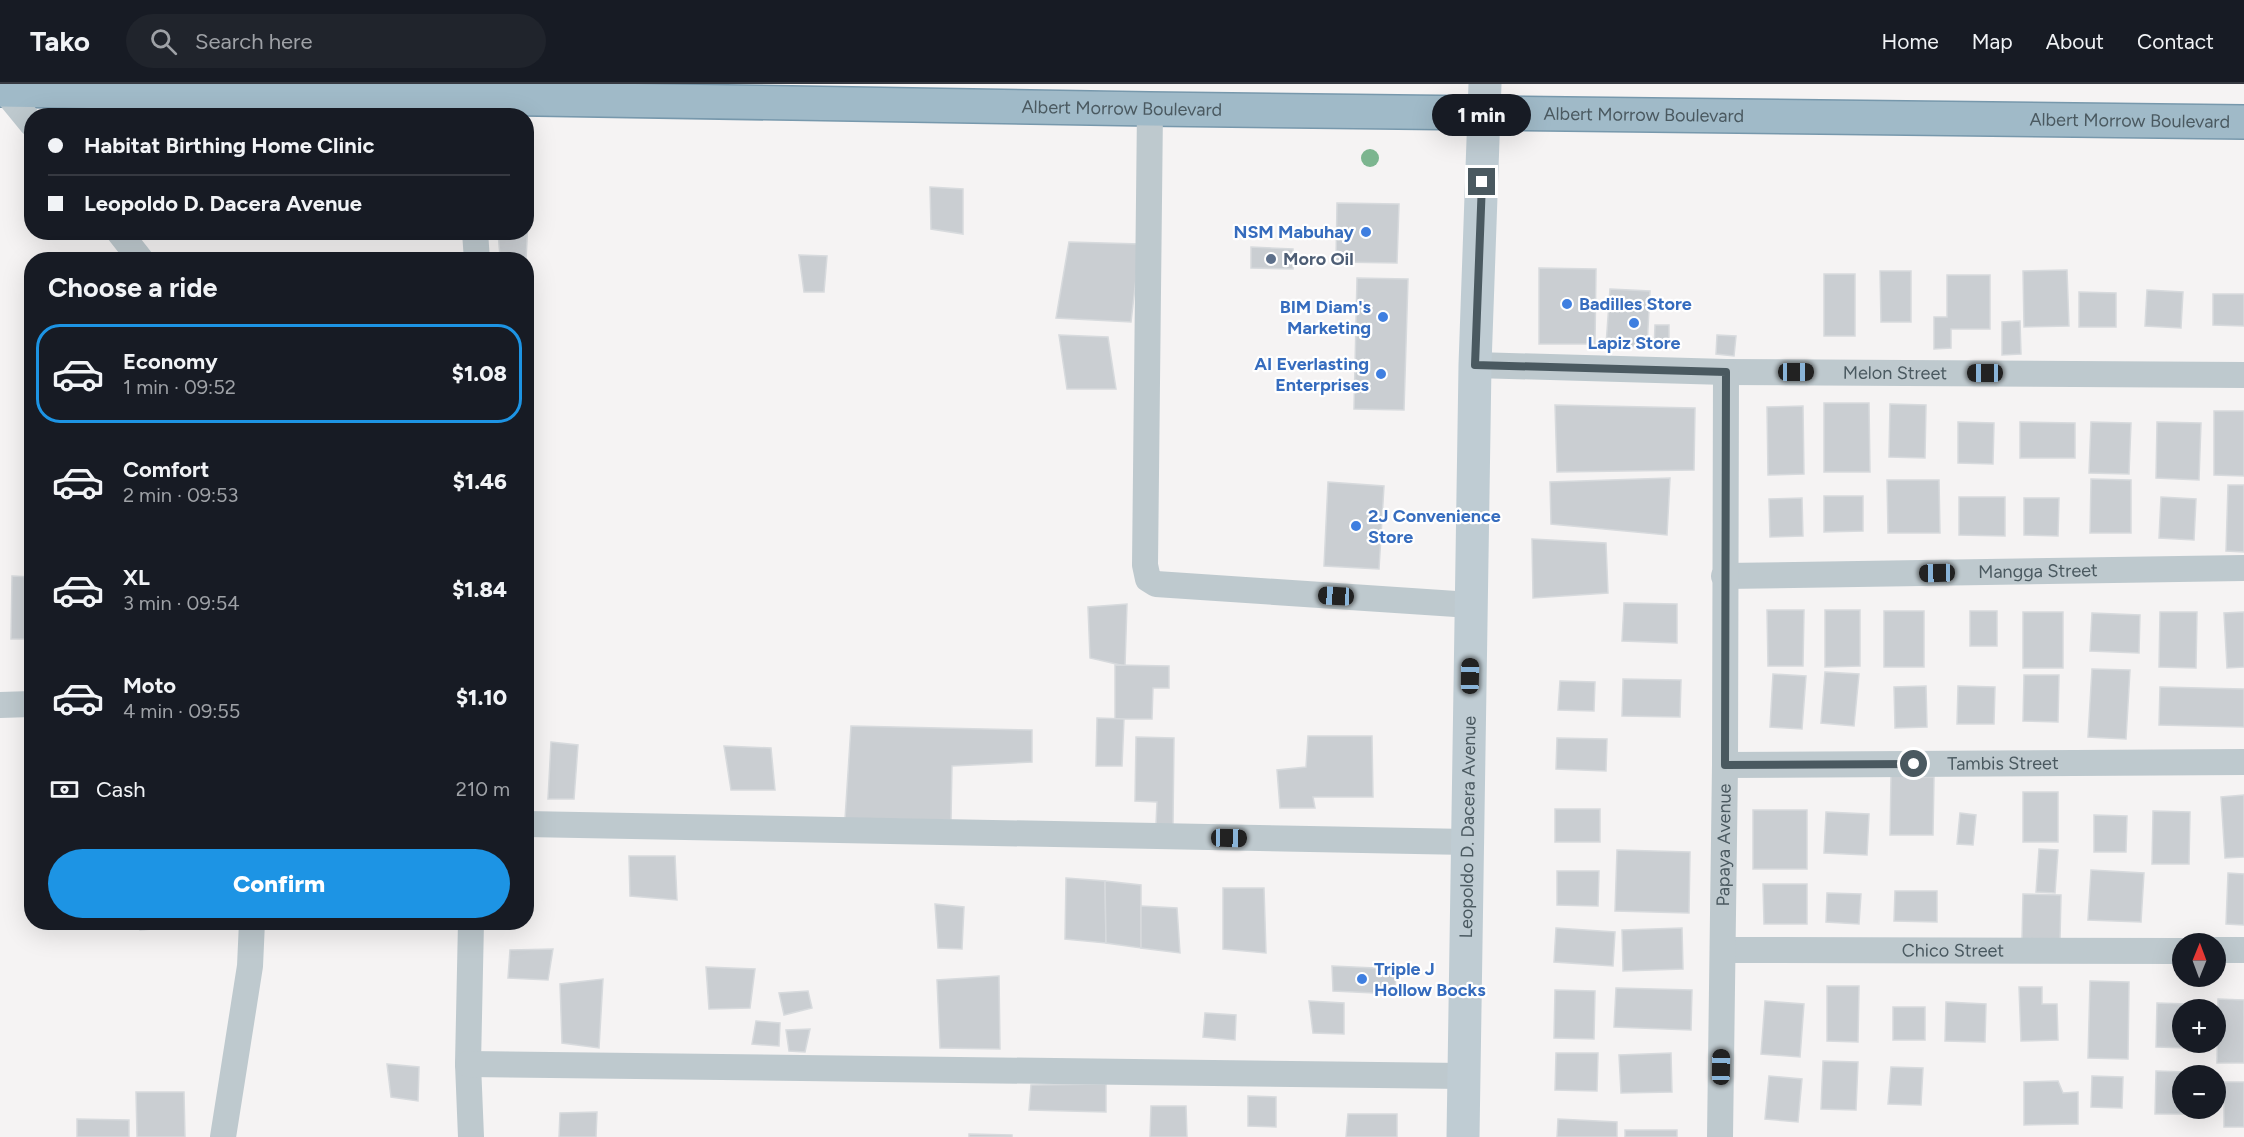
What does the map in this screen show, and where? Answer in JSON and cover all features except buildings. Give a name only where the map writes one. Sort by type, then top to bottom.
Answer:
[{"type":"highway","name":"Albert Morrow Boulevard","points":[[2,90],[1150,109],[1484,98],[2244,122]]},
{"type":"main road","name":"Leopoldo D. Dacera Avenue","points":[[1463,1137],[1475,365],[1484,98]]},
{"type":"street","points":[[2,90],[24,115]]},
{"type":"street","points":[[1150,109],[1145,565],[1148,579],[1156,584],[1471,604]]},
{"type":"street","points":[[125,240],[135,252]]},
{"type":"street","name":"Melon Street","points":[[1475,365],[1726,372],[2244,375]]},
{"type":"street","name":"Papaya Avenue","points":[[1720,1137],[1725,765],[1726,372]]},
{"type":"street","name":"Mangga Street","points":[[1724,576],[2244,568]]},
{"type":"street","points":[[0,705],[24,704]]},
{"type":"street","name":"Tambis Street","points":[[1725,765],[2244,762]]},
{"type":"street","points":[[534,824],[1468,842]]},
{"type":"street","points":[[223,1137],[250,966],[252,930]]},
{"type":"street","points":[[471,930],[468,1064],[471,1137]]},
{"type":"street","name":"Chico Street","points":[[1723,950],[2172,951]]},
{"type":"street","points":[[2226,950],[2244,950]]},
{"type":"street","points":[[468,1064],[1464,1076]]},
{"type":"place","name":"NSM Mabuhay","points":[[1366,232]]},
{"type":"place","name":"Moro Oil","points":[[1271,259]]},
{"type":"place","name":"Badilles Store","points":[[1567,304]]},
{"type":"place","name":"BIM Diam's Marketing","points":[[1383,317]]},
{"type":"place","name":"Lapiz Store","points":[[1634,323]]},
{"type":"place","name":"AI Everlasting Enterprises","points":[[1381,374]]},
{"type":"place","name":"2J Convenience Store","points":[[1356,526]]},
{"type":"place","name":"Triple J Hollow Bocks","points":[[1362,979]]},
{"type":"route","points":[[1482,182],[1475,365],[1726,372],[1725,765],[1914,764]]}]
